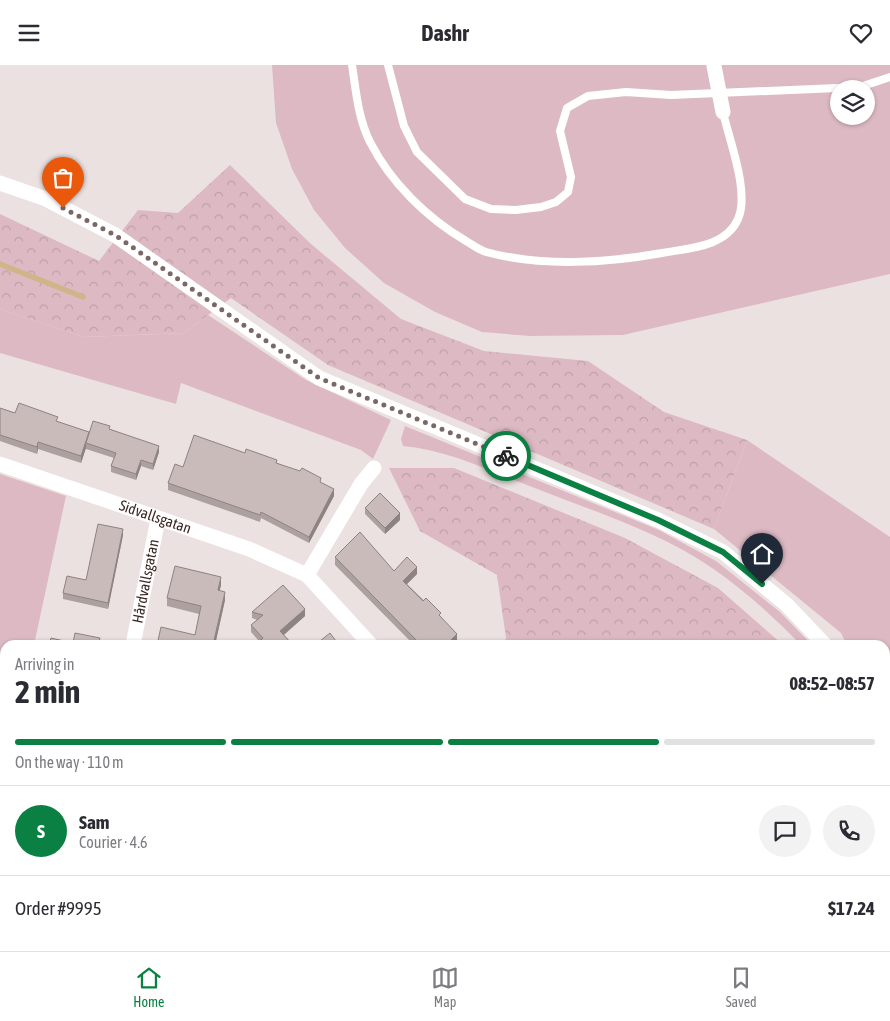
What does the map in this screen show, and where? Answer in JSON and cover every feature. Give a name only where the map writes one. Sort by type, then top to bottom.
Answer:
[{"type":"street","points":[[713,66],[722,112]]},
{"type":"street","points":[[0,183],[46,199],[115,235],[319,378],[658,520],[723,552],[787,605],[820,640]]},
{"type":"street","name":"Sidvallsgatan","points":[[0,464],[248,549],[307,575],[367,640]]},
{"type":"street","points":[[307,575],[361,484],[374,467]]},
{"type":"street","name":"Hårdvallsgatan","points":[[134,640],[158,519]]},
{"type":"lane","points":[[352,65],[358,107],[370,141],[392,177],[420,206],[449,231],[485,252],[560,263],[643,256],[712,244],[727,233],[738,219],[743,197],[722,112]]},
{"type":"lane","points":[[388,65],[404,126],[417,152],[465,199],[492,209],[516,210],[542,207],[556,202],[568,192],[571,177],[560,131],[567,108],[588,95],[626,92],[671,95],[852,87],[890,77]]},
{"type":"green space","points":[[272,65],[890,65],[890,274],[623,335],[530,336],[482,332],[435,312],[384,283],[345,248],[314,210],[292,169],[276,123]]},
{"type":"green space","points":[[230,165],[311,244],[401,319],[484,351],[588,361],[664,412],[747,440],[714,529],[328,365],[231,298],[184,333],[84,337],[0,309],[0,214],[99,261],[138,210],[178,213]]},
{"type":"green space","points":[[0,309],[84,337],[184,333],[208,315],[306,380],[391,420],[373,459],[361,450],[181,383],[176,404],[0,353]]},
{"type":"green space","points":[[405,426],[659,530],[716,561],[780,612],[807,640],[796,640],[736,585],[692,555],[648,532],[469,462],[420,448],[403,446],[401,439]]},
{"type":"green space","points":[[747,440],[890,537],[890,640],[844,640],[841,633],[714,529]]},
{"type":"green space","points":[[389,468],[454,468],[625,538],[718,588],[777,640],[505,640],[497,575],[420,531]]},
{"type":"green space","points":[[0,474],[66,496],[35,640],[0,640]]},
{"type":"building","points":[[19,403],[58,417],[56,421],[89,432],[81,456],[38,442],[37,447],[0,435],[0,408],[15,413]]},
{"type":"building","points":[[93,421],[110,426],[109,429],[159,446],[153,464],[141,460],[136,474],[111,466],[116,453],[86,443]]},
{"type":"building","points":[[194,435],[245,453],[246,449],[277,460],[276,463],[300,471],[302,468],[321,478],[320,482],[334,489],[309,537],[261,512],[260,515],[168,483],[175,464],[183,467]]},
{"type":"building","points":[[380,493],[400,513],[385,528],[365,508]]},
{"type":"building","points":[[98,524],[123,529],[108,603],[63,593],[67,576],[86,580]]},
{"type":"building","points":[[360,532],[394,571],[407,557],[417,567],[403,581],[423,601],[426,598],[441,613],[439,615],[457,634],[451,640],[416,640],[335,557]]},
{"type":"building","points":[[175,566],[221,577],[218,590],[225,592],[214,640],[158,640],[161,627],[195,635],[201,606],[167,598]]},
{"type":"building","points":[[283,585],[305,609],[280,631],[288,640],[261,640],[263,638],[251,625],[263,615],[252,612]]},
{"type":"building","points":[[75,633],[100,638],[99,640],[74,640]]},
{"type":"building","points":[[330,633],[335,640],[321,640]]},
{"type":"waterway","points":[[0,264],[83,297]]},
{"type":"way so far","points":[[63,208],[115,235],[239,324],[319,378],[506,456]]},
{"type":"route","points":[[506,456],[658,520],[723,552],[762,584]]}]
